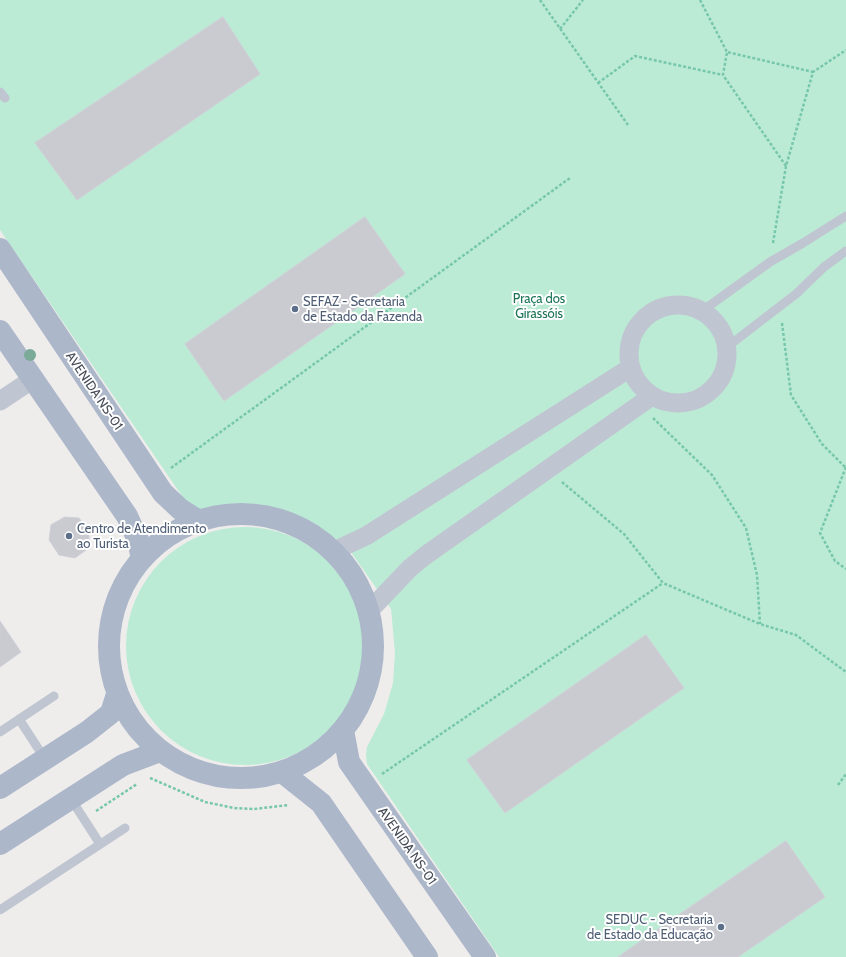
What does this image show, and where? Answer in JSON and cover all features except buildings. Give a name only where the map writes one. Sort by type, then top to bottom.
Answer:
[{"type":"main road","name":"AVENIDA NS-01","points":[[0,249],[155,480],[169,498],[199,521]]},
{"type":"main road","points":[[0,331],[127,516],[138,540],[142,559]]},
{"type":"main road","points":[[238,515],[272,517],[306,530],[334,551],[351,572],[361,589],[369,611],[374,642],[372,670],[364,697],[343,730],[314,757],[282,772],[244,778],[212,776],[181,764],[160,751],[137,728],[128,716],[118,694],[111,671],[109,638],[112,618],[126,580],[142,559],[157,545],[180,529],[199,521],[238,515]]},
{"type":"main road","points":[[0,788],[87,732],[111,713],[118,694]]},
{"type":"main road","name":"AVENIDA NS-01","points":[[343,730],[350,762],[365,786],[485,957]]},
{"type":"main road","points":[[0,844],[123,765],[160,751]]},
{"type":"main road","points":[[282,772],[321,803],[424,956]]},
{"type":"street","points":[[369,611],[410,568],[646,401],[683,403],[698,399],[711,390],[721,377],[726,362],[727,347],[722,332],[714,320],[702,311],[685,305],[667,306],[651,313],[639,323],[631,337],[628,352],[630,368],[642,389],[646,401]]},
{"type":"street","points":[[334,551],[366,536],[630,368]]},
{"type":"street","points":[[0,401],[33,379]]},
{"type":"lane","points":[[702,311],[770,262],[846,216]]},
{"type":"lane","points":[[727,347],[796,294],[830,262],[846,252]]},
{"type":"lane","points":[[0,732],[54,696]]},
{"type":"lane","points":[[19,719],[45,759]]},
{"type":"lane","points":[[70,798],[100,844]]},
{"type":"lane","points":[[0,910],[125,828]]},
{"type":"path","points":[[540,0],[628,125]]},
{"type":"path","points":[[560,29],[583,0]]},
{"type":"path","points":[[700,0],[727,52],[723,75]]},
{"type":"path","points":[[770,262],[786,166],[813,72],[846,50]]},
{"type":"path","points":[[727,52],[813,72]]},
{"type":"path","points":[[598,83],[635,56],[723,75],[786,166]]},
{"type":"path","points":[[155,480],[570,178]]},
{"type":"path","points":[[780,306],[791,395],[822,444],[846,467],[820,533],[835,561],[846,568]]},
{"type":"path","points":[[646,401],[712,475],[746,528],[757,575],[760,624]]},
{"type":"path","points":[[548,470],[624,534],[663,583],[760,624],[796,635],[846,672]]},
{"type":"path","points":[[365,786],[663,583]]},
{"type":"path","points":[[838,784],[846,774]]},
{"type":"path","points":[[147,778],[159,780],[205,802],[234,808],[293,805]]},
{"type":"path","points":[[84,820],[140,782]]},
{"type":"green space","name":"Praça dos Girassóis","points":[[0,0],[846,0],[846,957],[499,957],[367,764],[367,747],[384,714],[393,683],[395,653],[391,609],[343,541],[333,538],[307,522],[282,514],[244,511],[207,514],[184,499],[0,230]]},
{"type":"green space","points":[[233,527],[257,527],[280,532],[301,541],[321,554],[337,570],[350,590],[359,611],[364,634],[362,669],[355,692],[337,722],[321,738],[301,751],[280,760],[257,765],[233,765],[210,760],[189,751],[169,738],[153,722],[140,702],[131,681],[126,658],[126,634],[131,611],[140,590],[153,570],[169,554],[189,541],[210,532]]},
{"type":"place","name":"SEFAZ - Secretaria de Estado da Fazenda","points":[[295,309]]},
{"type":"place","name":"Centro de Atendimento ao Turista","points":[[69,536]]},
{"type":"place","name":"SEDUC - Secretaria de Estado da Educação","points":[[721,927]]}]
